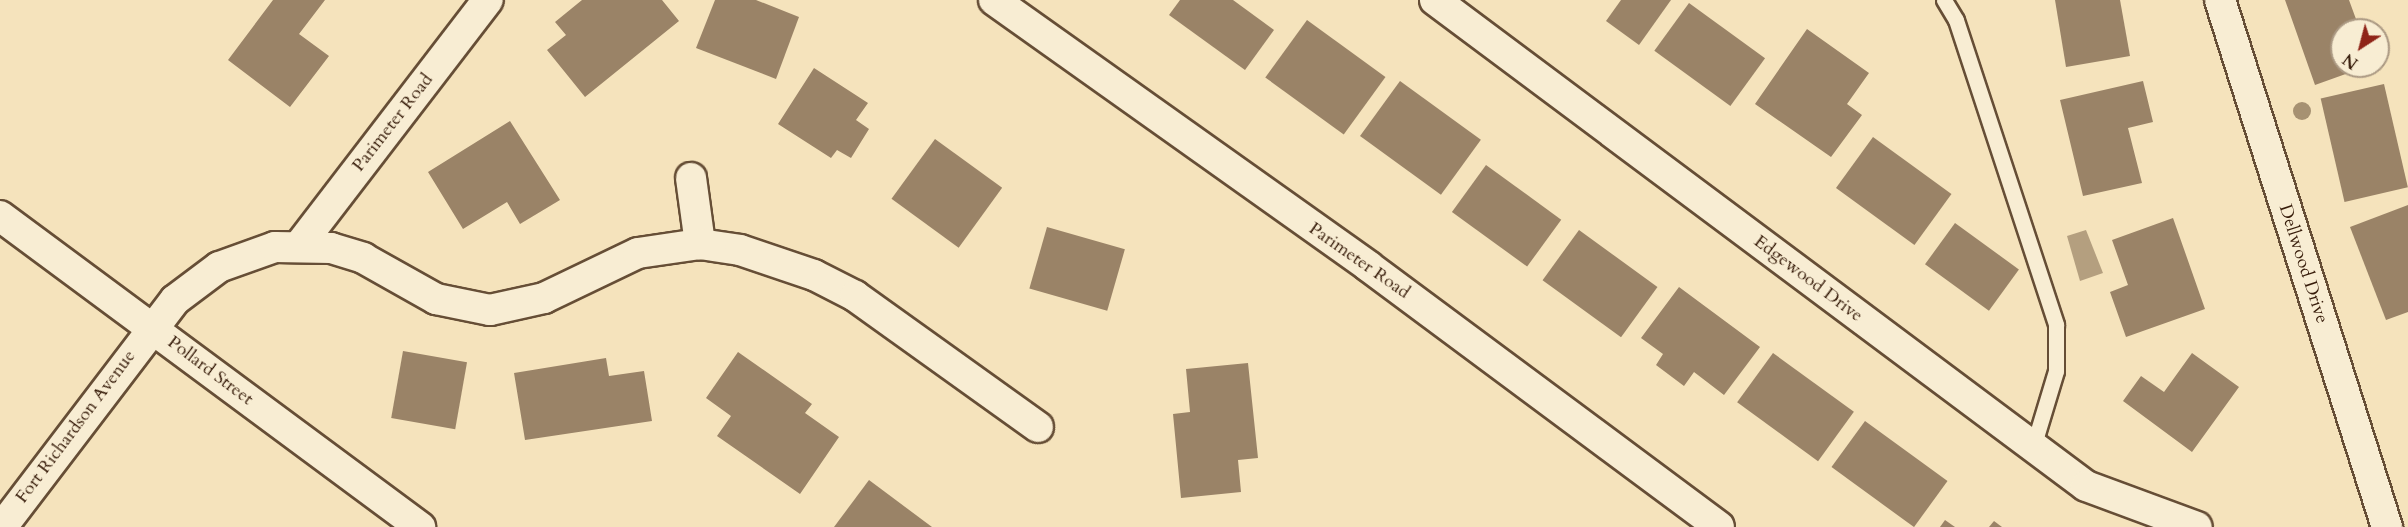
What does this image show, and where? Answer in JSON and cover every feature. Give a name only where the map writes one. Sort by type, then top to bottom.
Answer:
[{"type":"street","name":"Parimeter Road","points":[[299,246],[488,0]]},
{"type":"street","name":"Parimeter Road","points":[[994,0],[1368,266],[1719,527]]},
{"type":"street","name":"Edgewood Drive","points":[[1435,0],[2086,486],[2197,527]]},
{"type":"street","name":"Dellwood Drive","points":[[2220,0],[2387,527]]},
{"type":"street","points":[[691,178],[700,244],[776,260],[855,296],[1038,427]]},
{"type":"street","name":"Pollard Street","points":[[0,216],[420,527]]},
{"type":"street","name":"Fort Richardson Avenue","points":[[2,527],[151,327],[175,300],[219,267],[265,250],[299,246],[331,248],[363,258],[436,299],[490,310],[544,298],[638,253],[700,244]]},
{"type":"lane","points":[[1944,0],[1956,20],[2056,326],[2056,371],[2033,447]]},
{"type":"shaded area","points":[[2086,230],[2103,273],[2080,281],[2067,236]]},
{"type":"building","points":[[273,0],[325,0],[299,34],[329,56],[290,107],[228,60]]},
{"type":"building","points":[[582,0],[662,0],[679,21],[585,97],[547,50],[566,35],[555,22]]},
{"type":"building","points":[[715,0],[756,0],[799,17],[776,79],[696,48]]},
{"type":"building","points":[[1180,0],[1233,0],[1274,30],[1245,70],[1169,15]]},
{"type":"building","points":[[1621,0],[1671,0],[1639,45],[1606,21]]},
{"type":"building","points":[[2055,0],[2120,0],[2130,56],[2066,67]]},
{"type":"building","points":[[2285,0],[2349,0],[2356,18],[2330,18],[2330,78],[2335,78],[2315,85]]},
{"type":"building","points":[[1689,3],[1765,58],[1730,106],[1654,51]]},
{"type":"building","points":[[1307,20],[1385,77],[1344,134],[1265,77]]},
{"type":"building","points":[[1807,29],[1869,73],[1847,104],[1862,115],[1831,157],[1755,104]]},
{"type":"building","points":[[814,68],[868,103],[856,120],[869,129],[851,158],[837,150],[831,158],[778,124]]},
{"type":"building","points":[[1400,81],[1481,140],[1441,195],[1360,136]]},
{"type":"building","points":[[2143,81],[2153,122],[2128,128],[2142,183],[2083,196],[2060,100]]},
{"type":"building","points":[[2384,84],[2408,187],[2345,202],[2321,99]]},
{"type":"building","points":[[510,121],[560,200],[520,224],[507,202],[463,229],[428,172]]},
{"type":"building","points":[[1873,137],[1951,194],[1914,245],[1836,188]]},
{"type":"building","points":[[935,139],[1002,188],[959,248],[892,199]]},
{"type":"building","points":[[1486,165],[1561,220],[1527,267],[1452,212]]},
{"type":"building","points":[[2408,205],[2408,312],[2386,320],[2350,227]]},
{"type":"building","points":[[2173,218],[2205,309],[2126,337],[2110,292],[2128,285],[2112,240]]},
{"type":"building","points":[[1955,223],[2019,269],[1989,311],[1925,264]]},
{"type":"building","points":[[1047,227],[1125,249],[1107,311],[1029,289]]},
{"type":"building","points":[[1579,230],[1657,287],[1621,337],[1543,280]]},
{"type":"building","points":[[1679,287],[1760,347],[1724,395],[1694,372],[1684,386],[1656,365],[1663,354],[1641,338]]},
{"type":"building","points":[[403,351],[467,362],[455,429],[391,418]]},
{"type":"building","points":[[738,352],[812,404],[805,413],[839,437],[800,494],[717,436],[731,416],[706,398]]},
{"type":"building","points":[[1773,353],[1854,412],[1818,461],[1737,402]]},
{"type":"building","points":[[2192,353],[2239,387],[2192,452],[2123,401],[2141,376],[2164,392]]},
{"type":"building","points":[[606,358],[609,376],[644,371],[652,421],[525,440],[514,373]]},
{"type":"building","points":[[1248,363],[1258,458],[1238,460],[1241,492],[1181,498],[1173,414],[1190,412],[1186,369]]},
{"type":"building","points":[[1865,421],[1948,481],[1914,527],[1831,467]]},
{"type":"building","points":[[869,480],[932,527],[834,527]]},
{"type":"building","points":[[1945,520],[1955,527],[1940,527]]},
{"type":"building","points":[[1994,521],[2002,527],[1989,527]]}]
